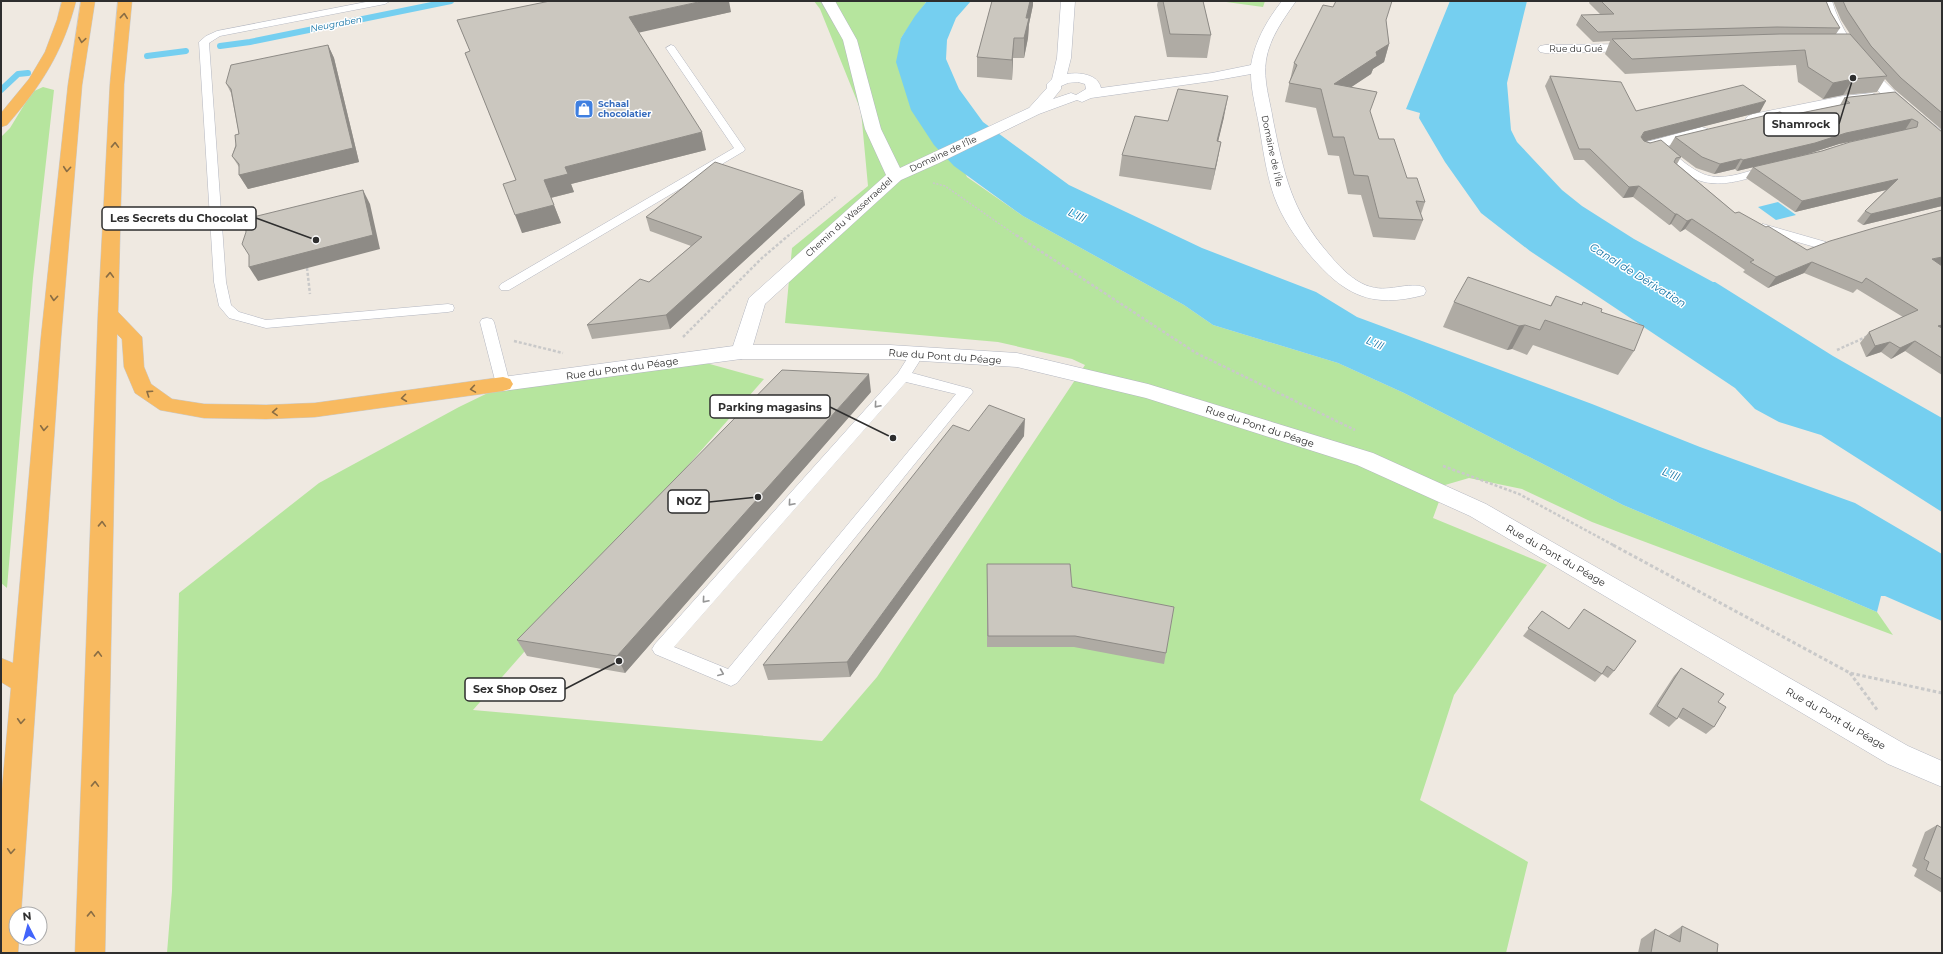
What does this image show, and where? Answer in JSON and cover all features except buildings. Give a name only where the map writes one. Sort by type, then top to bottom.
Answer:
[{"type":"highway","points":[[1,122],[28,91],[43,69],[60,38],[70,1]]},
{"type":"highway","points":[[3,953],[12,676],[51,329],[75,85],[88,1]]},
{"type":"highway","points":[[90,953],[108,314],[117,84],[125,1]]},
{"type":"highway","points":[[1,105],[25,81],[43,69]]},
{"type":"highway","points":[[108,314],[132,337],[134,367],[142,388],[167,405],[204,411],[266,412],[314,410],[503,384]]},
{"type":"street","name":"Chemin du Wasserraedel","points":[[741,352],[756,302],[895,176],[873,129],[850,40],[828,1]]},
{"type":"street","points":[[1068,1],[1064,58],[1056,84],[1057,93],[1071,98]]},
{"type":"street","name":"Domaine de l'Île","points":[[1289,1],[1272,25],[1261,53],[1258,68],[1261,99],[1280,190],[1294,222],[1311,246],[1341,278],[1353,287],[1367,293],[1385,294],[1417,292]]},
{"type":"street","points":[[1825,1],[1827,9],[1864,70],[1891,97],[1940,135]]},
{"type":"street","points":[[1832,43],[1847,44]]},
{"type":"street","name":"Rue du Gué","points":[[1545,49],[1652,47]]},
{"type":"street","points":[[1064,58],[1069,68],[1087,85]]},
{"type":"street","points":[[1056,84],[1135,88],[1212,77],[1258,68]]},
{"type":"street","name":"Domaine de l'Île","points":[[1034,111],[1056,84]]},
{"type":"street","name":"Domaine de l'Île","points":[[895,176],[933,160],[1034,111],[1071,98],[1079,98],[1087,85]]},
{"type":"street","points":[[1736,123],[1843,102],[1891,97]]},
{"type":"street","points":[[1650,146],[1718,127]]},
{"type":"street","points":[[1822,245],[1840,239]]},
{"type":"street","name":"Rue du Pont du Péage","points":[[503,384],[741,352],[890,352],[1017,360],[1148,391],[1365,459],[1478,510],[1898,755],[1942,774]]},
{"type":"lane","points":[[385,1],[347,5],[217,34],[204,42],[220,282],[225,306],[234,315],[266,324],[448,308]]},
{"type":"lane","points":[[505,287],[740,149],[671,48]]},
{"type":"lane","points":[[1650,146],[1693,174],[1708,180],[1732,178],[1782,166]]},
{"type":"lane","points":[[1672,169],[1691,185]]},
{"type":"lane","points":[[1753,225],[1791,238],[1822,245]]},
{"type":"lane","points":[[487,322],[503,384]]},
{"type":"lane","points":[[903,376],[966,392],[731,678],[661,649],[903,376],[917,354]]},
{"type":"path","points":[[895,176],[945,186],[1055,262],[1196,353],[1359,432]]},
{"type":"path","points":[[681,338],[699,323],[762,258],[814,213],[840,194]]},
{"type":"path","points":[[308,268],[310,294]]},
{"type":"path","points":[[1836,350],[1872,334]]},
{"type":"path","points":[[492,340],[525,342],[567,353]]},
{"type":"path","points":[[1439,464],[1519,494],[1850,673],[1942,693]]},
{"type":"green space","points":[[814,1],[926,2],[901,38],[967,177],[1023,216],[1184,305],[1213,325],[1338,363],[1404,393],[1623,505],[1877,612],[1893,635],[1592,522],[1522,489],[1469,478],[1445,485],[1433,518],[1547,565],[1454,695],[1420,800],[1528,862],[1506,953],[167,953],[172,891],[179,593],[319,483],[459,407],[519,378],[688,358],[764,379],[473,710],[822,741],[877,677],[1085,365],[1072,359],[998,342],[785,323],[792,248],[868,186],[861,111],[820,9]]},
{"type":"green space","points":[[1219,1],[1265,1],[1263,7]]},
{"type":"green space","points":[[43,87],[54,90],[33,278],[7,588],[1,583],[1,137],[10,128],[32,92]]},
{"type":"water","name":"L'Ill","points":[[927,1],[971,1],[956,18],[947,40],[946,59],[959,89],[983,122],[1069,185],[1202,248],[1316,292],[1357,317],[1592,404],[1700,447],[1855,503],[1942,554],[1942,621],[1885,596],[1881,596],[1877,612],[1623,505],[1404,393],[1338,363],[1213,325],[1184,305],[1023,216],[954,166],[934,145],[911,110],[896,62],[901,38]]},
{"type":"water","name":"Canal de Dérivation","points":[[1450,1],[1527,1],[1507,83],[1511,130],[1517,142],[1562,190],[1582,206],[1634,239],[1715,282],[1833,356],[1942,418],[1942,512],[1821,435],[1779,422],[1755,409],[1735,388],[1530,251],[1481,213],[1445,162],[1419,118],[1420,113],[1406,109]]},
{"type":"water","points":[[1778,202],[1796,215],[1776,220],[1758,207]]},
{"type":"waterway","name":"Neugraben","points":[[220,46],[250,42],[451,1]]},
{"type":"waterway","points":[[147,56],[186,51]]},
{"type":"waterway","name":"Neugraben","points":[[1,90],[18,74],[28,73]]},
{"type":"place","name":"Shamrock","points":[[1853,78]]},
{"type":"place","name":"Schaal chocolatier","points":[[584,109]]},
{"type":"place","name":"Les Secrets du Chocolat","points":[[316,240]]},
{"type":"place","name":"Parking magasins","points":[[893,438]]},
{"type":"place","name":"NOZ","points":[[758,497]]},
{"type":"place","name":"Sex Shop Osez","points":[[619,661]]}]
